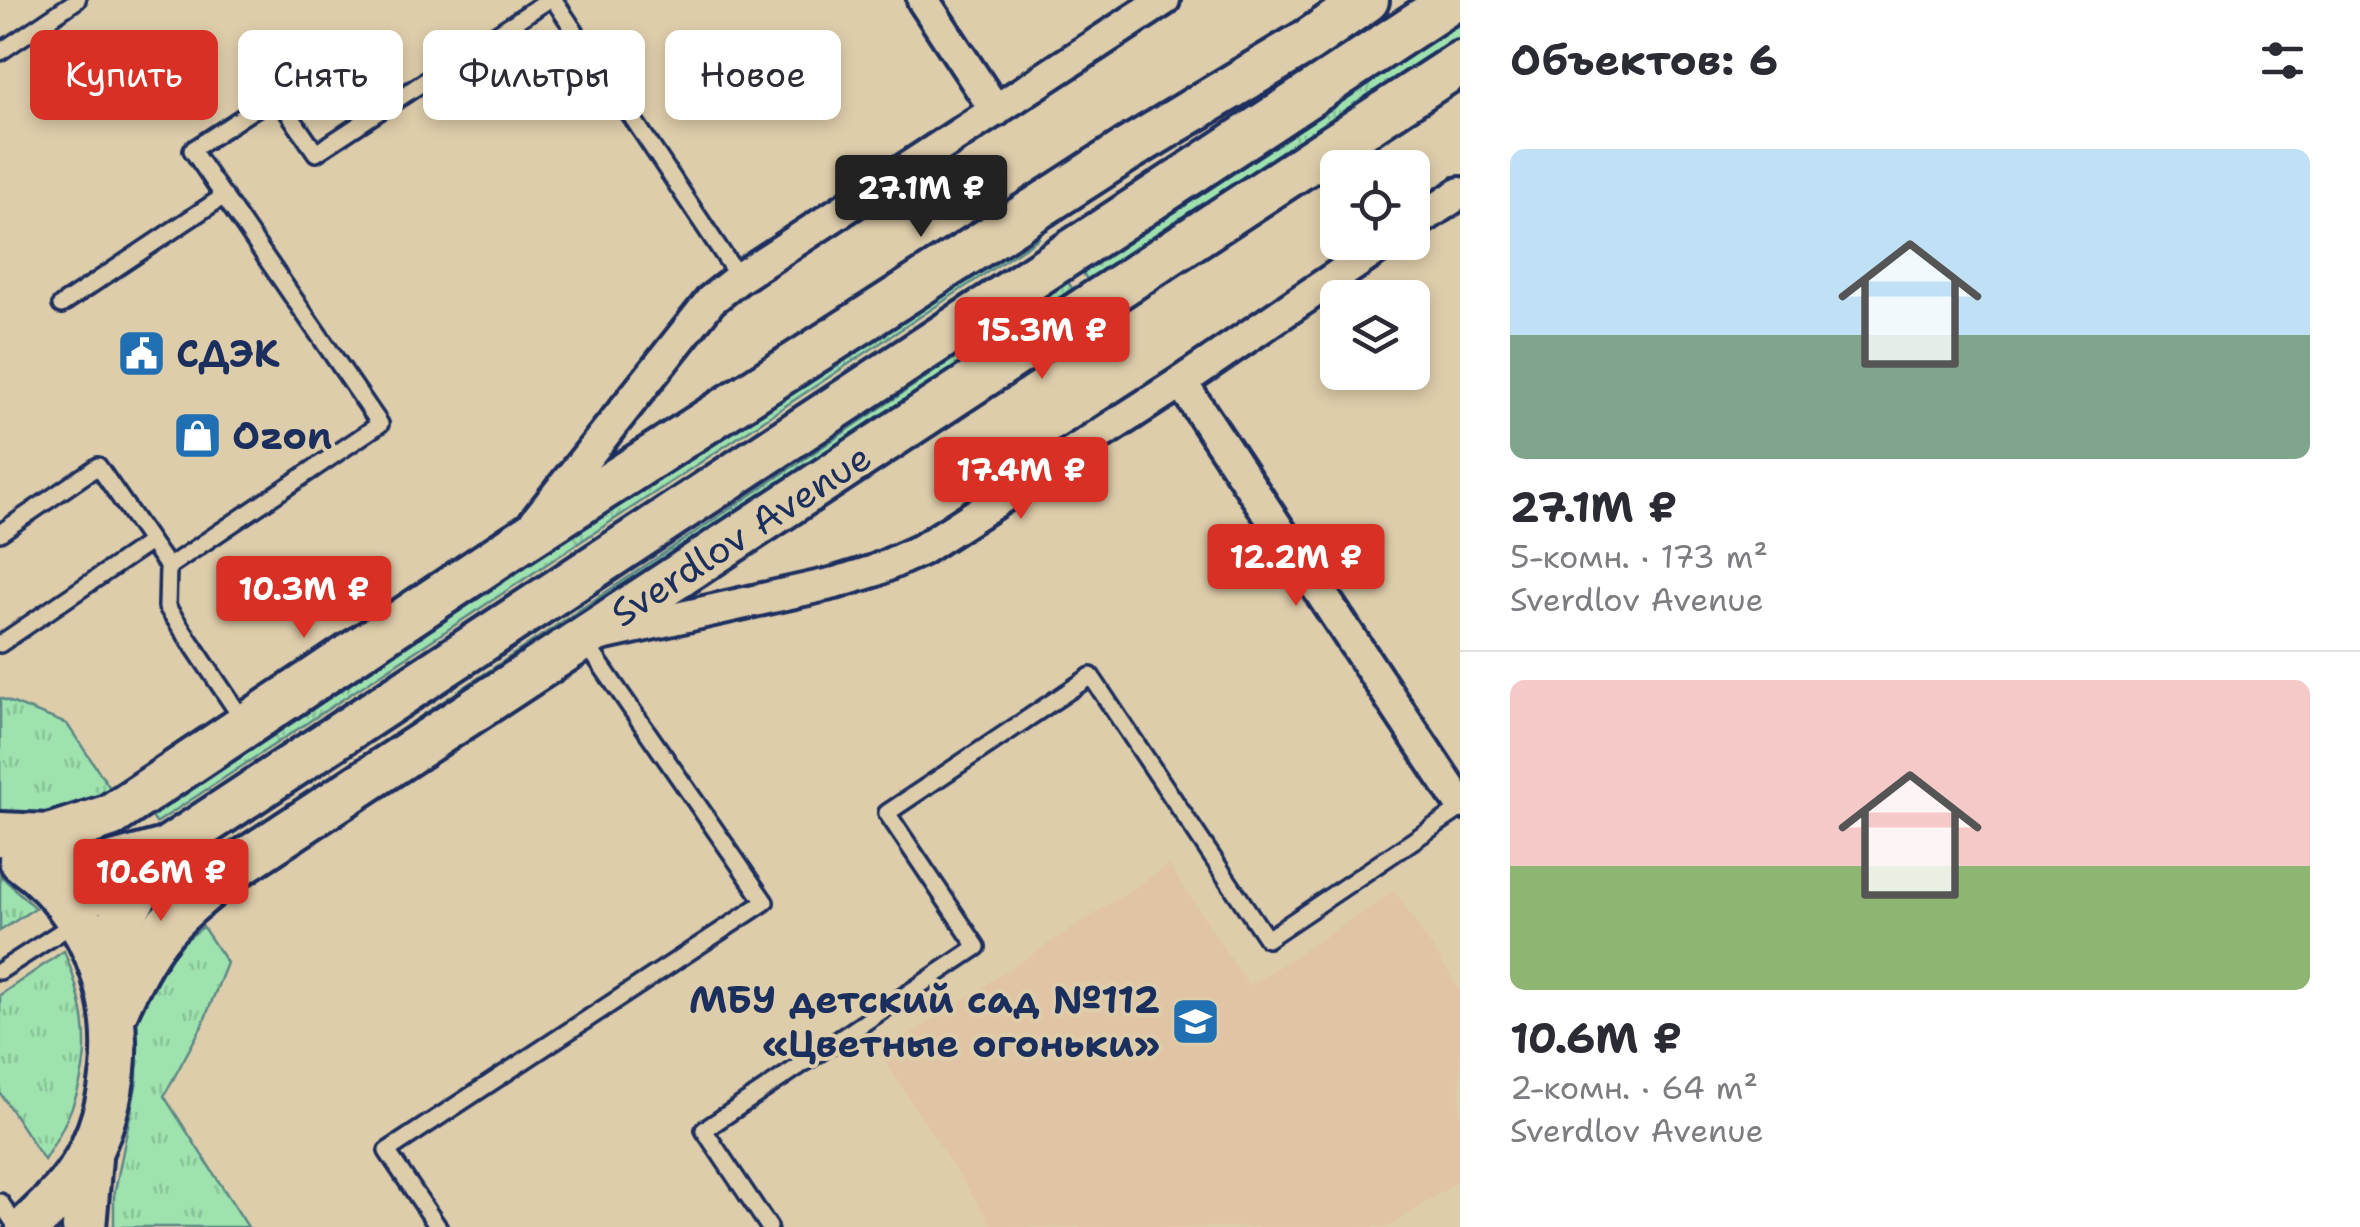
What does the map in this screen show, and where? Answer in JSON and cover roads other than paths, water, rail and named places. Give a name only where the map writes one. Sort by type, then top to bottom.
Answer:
[{"type":"main road","points":[[0,834],[49,836],[110,816],[517,544],[1367,0]]},
{"type":"main road","name":"Sverdlov Avenue","points":[[16,857],[91,870],[165,850],[1453,0]]},
{"type":"main road","name":"Sverdlov Avenue","points":[[110,996],[184,906],[229,871],[1460,62]]},
{"type":"main road","name":"Sverdlov Avenue","points":[[110,996],[120,920],[165,850]]},
{"type":"main road","points":[[16,857],[58,892],[78,920],[110,996],[114,1058],[108,1106],[90,1152],[61,1196],[28,1227]]},
{"type":"main road","points":[[84,1227],[90,1152]]},
{"type":"street","points":[[923,0],[996,111]]},
{"type":"street","points":[[517,544],[711,300],[1164,0]]},
{"type":"street","points":[[1430,213],[1460,193]]},
{"type":"street","points":[[583,638],[835,583],[874,572],[921,550],[1182,382],[1361,260]]},
{"type":"street","points":[[1182,382],[1460,806]]},
{"type":"lane","points":[[0,52],[77,0]]},
{"type":"lane","points":[[168,567],[380,424],[192,150],[276,95],[316,153],[551,0],[739,278]]},
{"type":"lane","points":[[61,305],[224,196]]},
{"type":"lane","points":[[1,530],[98,466],[168,567],[167,607],[245,723]]},
{"type":"lane","points":[[0,644],[150,542]]},
{"type":"lane","points":[[438,1227],[387,1151],[766,902],[583,638]]},
{"type":"lane","points":[[769,1227],[704,1130],[977,947],[888,814],[1091,676],[1267,939],[1460,806]]},
{"type":"lane","points":[[0,970],[78,920],[165,850]]},
{"type":"lane","points":[[0,1202],[18,1227]]},
{"type":"place","name":"СДЭК","points":[[141,354]]},
{"type":"place","name":"Ozon","points":[[197,436]]},
{"type":"place","name":"МБУ детский сад №112 «Цветные огоньки»","points":[[1195,1022]]}]
